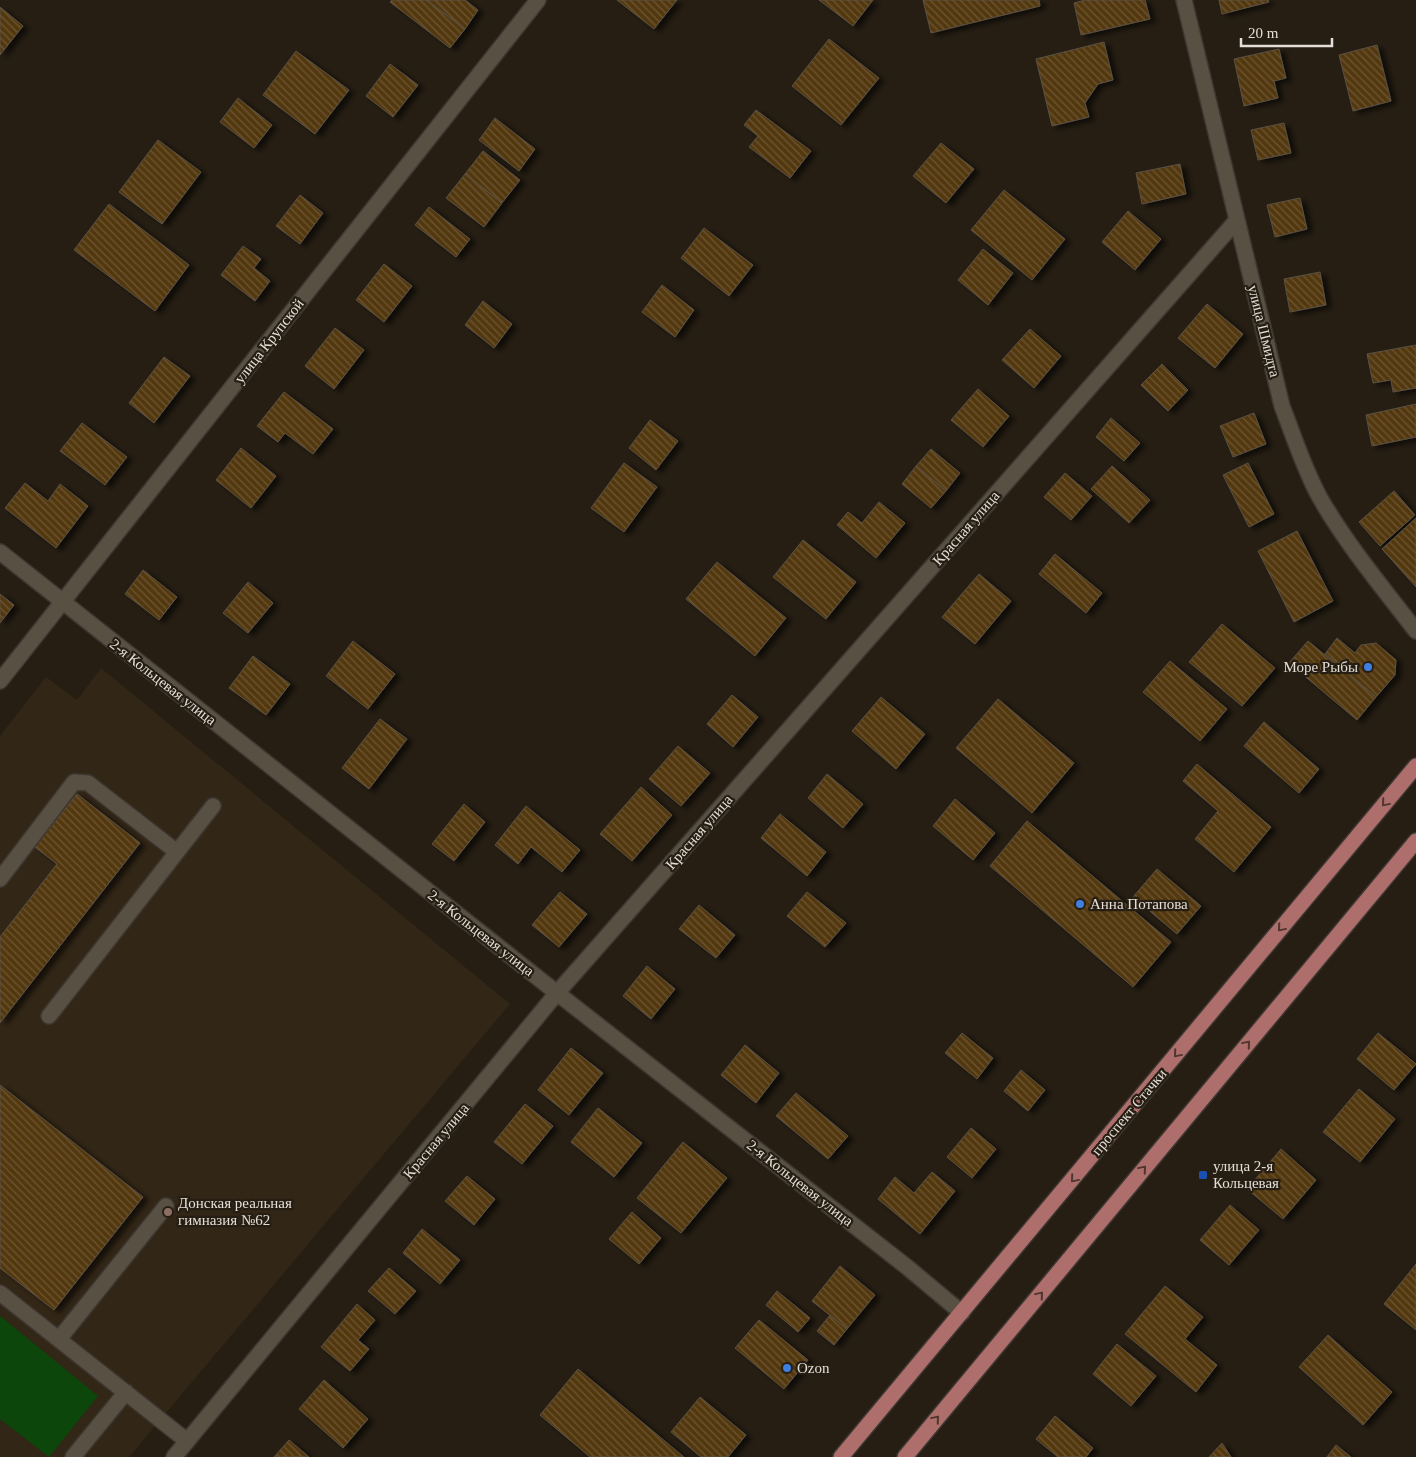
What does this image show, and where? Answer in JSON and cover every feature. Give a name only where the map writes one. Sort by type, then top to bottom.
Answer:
[{"type":"main road","name":"проспект Стачки","points":[[841,1457],[1416,766]]},
{"type":"main road","points":[[905,1457],[1416,841]]},
{"type":"street","name":"улица Крупской","points":[[0,681],[538,0]]},
{"type":"street","name":"улица Шмидта","points":[[1184,0],[1282,406],[1299,451],[1320,497],[1342,534],[1416,631]]},
{"type":"street","name":"Красная улица","points":[[174,1457],[558,993],[1237,220]]},
{"type":"street","name":"2-я Кольцевая улица","points":[[0,552],[907,1266],[962,1313]]},
{"type":"street","points":[[0,879],[74,782],[88,783],[177,852]]},
{"type":"street","points":[[49,1016],[213,806]]},
{"type":"street","points":[[58,1339],[166,1206]]},
{"type":"street","points":[[0,1293],[187,1441]]},
{"type":"street","points":[[73,1457],[126,1392]]},
{"type":"shaded area","name":"Донская реальная гимназия №62","points":[[101,668],[510,1004],[129,1457],[0,1457],[0,736],[46,677],[77,700]]},
{"type":"green space","points":[[0,1316],[98,1396],[49,1457],[0,1419]]},
{"type":"building","points":[[392,0],[426,0],[465,29],[450,48],[390,2]]},
{"type":"building","points":[[426,0],[465,0],[478,10],[465,29]]},
{"type":"building","points":[[617,0],[677,0],[654,29]]},
{"type":"building","points":[[819,0],[873,0],[853,26]]},
{"type":"building","points":[[923,0],[1039,0],[1040,6],[931,33]]},
{"type":"building","points":[[1085,0],[1145,0],[1150,19],[1081,35],[1074,3]]},
{"type":"building","points":[[1219,0],[1268,0],[1269,2],[1222,14]]},
{"type":"building","points":[[0,7],[23,26],[0,55]]},
{"type":"building","points":[[829,39],[879,78],[841,125],[792,86]]},
{"type":"building","points":[[1104,42],[1113,80],[1098,84],[1085,103],[1089,117],[1052,126],[1036,59]]},
{"type":"building","points":[[1377,45],[1391,101],[1353,111],[1339,55]]},
{"type":"building","points":[[1279,49],[1286,78],[1274,81],[1278,98],[1244,106],[1234,59]]},
{"type":"building","points":[[296,51],[349,90],[315,134],[263,95]]},
{"type":"building","points":[[390,64],[418,85],[393,117],[366,96]]},
{"type":"building","points":[[238,98],[272,125],[254,148],[220,122]]},
{"type":"building","points":[[756,110],[811,151],[790,178],[749,147],[758,136],[744,125]]},
{"type":"building","points":[[495,118],[535,149],[519,171],[479,140]]},
{"type":"building","points":[[1284,123],[1291,153],[1258,160],[1251,130]]},
{"type":"building","points":[[158,140],[201,172],[162,224],[119,192]]},
{"type":"building","points":[[941,143],[974,169],[946,203],[913,176]]},
{"type":"building","points":[[483,151],[520,180],[502,203],[465,174]]},
{"type":"building","points":[[1180,164],[1186,194],[1142,204],[1136,173]]},
{"type":"building","points":[[465,174],[502,203],[484,227],[446,198]]},
{"type":"building","points":[[1004,190],[1065,239],[1032,280],[971,230]]},
{"type":"building","points":[[300,195],[323,213],[300,244],[276,226]]},
{"type":"building","points":[[1300,198],[1307,229],[1275,237],[1267,205]]},
{"type":"building","points":[[109,204],[189,265],[155,311],[74,250]]},
{"type":"building","points":[[429,207],[470,239],[456,257],[415,225]]},
{"type":"building","points":[[1128,211],[1161,239],[1135,270],[1102,242]]},
{"type":"building","points":[[704,228],[753,265],[729,296],[681,258]]},
{"type":"building","points":[[243,246],[261,259],[254,268],[270,281],[255,301],[221,275]]},
{"type":"building","points":[[983,249],[1013,273],[988,305],[958,280]]},
{"type":"building","points":[[384,264],[412,286],[384,322],[356,300]]},
{"type":"building","points":[[1320,272],[1326,305],[1290,312],[1284,279]]},
{"type":"building","points":[[662,285],[694,310],[675,337],[642,312]]},
{"type":"building","points":[[483,301],[512,324],[494,348],[465,325]]},
{"type":"building","points":[[1207,304],[1243,334],[1215,368],[1178,338]]},
{"type":"building","points":[[335,328],[364,350],[334,389],[305,366]]},
{"type":"building","points":[[1030,329],[1061,356],[1034,388],[1002,360]]},
{"type":"building","points":[[1416,345],[1416,388],[1393,392],[1391,380],[1373,383],[1367,354]]},
{"type":"building","points":[[164,357],[190,376],[154,423],[129,403]]},
{"type":"building","points":[[1162,364],[1188,390],[1168,411],[1141,385]]},
{"type":"building","points":[[978,389],[1009,416],[983,447],[951,420]]},
{"type":"building","points":[[284,392],[333,429],[313,454],[285,433],[278,442],[257,426]]},
{"type":"building","points":[[1416,404],[1416,437],[1372,446],[1366,415]]},
{"type":"building","points":[[1254,413],[1266,444],[1233,457],[1220,426]]},
{"type":"building","points":[[1111,418],[1140,443],[1124,461],[1096,437]]},
{"type":"building","points":[[650,420],[678,441],[656,470],[629,448]]},
{"type":"building","points":[[82,423],[127,457],[105,485],[60,451]]},
{"type":"building","points":[[241,448],[276,476],[251,508],[216,480]]},
{"type":"building","points":[[931,449],[960,473],[946,491],[916,466]]},
{"type":"building","points":[[624,463],[657,487],[624,532],[591,508]]},
{"type":"building","points":[[1248,463],[1274,514],[1249,527],[1223,475]]},
{"type":"building","points":[[916,466],[946,491],[931,508],[902,484]]},
{"type":"building","points":[[1112,466],[1150,500],[1129,523],[1091,489]]},
{"type":"building","points":[[1065,473],[1092,496],[1071,520],[1044,497]]},
{"type":"building","points":[[25,483],[48,501],[60,484],[88,506],[56,548],[5,508]]},
{"type":"building","points":[[1394,491],[1415,515],[1380,546],[1359,522]]},
{"type":"building","points":[[879,502],[905,523],[876,558],[837,525],[848,512],[862,523]]},
{"type":"building","points":[[1416,518],[1416,587],[1382,549]]},
{"type":"building","points":[[1297,531],[1333,601],[1294,622],[1258,551]]},
{"type":"building","points":[[803,540],[856,582],[826,619],[773,577]]},
{"type":"building","points":[[1055,554],[1102,593],[1086,613],[1039,574]]},
{"type":"building","points":[[717,562],[786,618],[755,656],[686,599]]},
{"type":"building","points":[[143,570],[177,597],[159,620],[125,594]]},
{"type":"building","points":[[979,574],[1011,601],[975,644],[942,617]]},
{"type":"building","points":[[248,582],[273,603],[248,633],[223,613]]},
{"type":"building","points":[[0,594],[14,605],[0,623]]},
{"type":"building","points":[[1222,624],[1275,668],[1242,706],[1189,662]]},
{"type":"building","name":"Море Рыбы","points":[[1337,638],[1355,653],[1361,645],[1376,643],[1396,660],[1395,675],[1376,697],[1325,654]]},
{"type":"building","points":[[353,641],[395,674],[368,709],[326,676]]},
{"type":"building","points":[[1308,641],[1376,697],[1357,720],[1289,663]]},
{"type":"building","points":[[253,656],[290,684],[266,715],[229,688]]},
{"type":"building","points":[[1170,661],[1227,709],[1200,741],[1143,692]]},
{"type":"building","points":[[732,695],[758,717],[733,747],[707,724]]},
{"type":"building","points":[[881,697],[925,734],[896,769],[852,731]]},
{"type":"building","points":[[998,699],[1074,763],[1032,813],[956,748]]},
{"type":"building","points":[[380,719],[407,739],[369,789],[342,768]]},
{"type":"building","points":[[1264,722],[1319,769],[1299,793],[1244,746]]},
{"type":"building","points":[[678,746],[710,773],[681,806],[649,779]]},
{"type":"building","points":[[1197,764],[1271,827],[1234,872],[1195,839],[1218,811],[1183,781]]},
{"type":"building","points":[[827,774],[863,804],[843,828],[808,798]]},
{"type":"building","points":[[641,787],[672,815],[632,861],[600,834]]},
{"type":"building","points":[[77,794],[140,843],[0,1023],[0,937],[57,864],[35,847]]},
{"type":"building","points":[[955,799],[995,833],[973,860],[933,826]]},
{"type":"building","points":[[464,804],[485,822],[454,861],[432,844]]},
{"type":"building","points":[[526,806],[580,850],[562,872],[531,847],[518,864],[495,845]]},
{"type":"building","points":[[780,814],[826,852],[807,876],[761,838]]},
{"type":"building","name":"Анна Потапова","points":[[1027,821],[1171,942],[1133,987],[990,866]]},
{"type":"building","points":[[1157,869],[1201,906],[1177,934],[1133,897]]},
{"type":"building","points":[[560,892],[587,914],[559,947],[532,925]]},
{"type":"building","points":[[807,892],[846,923],[825,947],[787,916]]},
{"type":"building","points":[[699,905],[735,935],[716,958],[679,929]]},
{"type":"building","points":[[647,966],[675,989],[651,1019],[623,996]]},
{"type":"building","points":[[962,1033],[993,1058],[977,1079],[945,1053]]},
{"type":"building","points":[[1378,1033],[1416,1064],[1394,1090],[1357,1059]]},
{"type":"building","points":[[745,1045],[779,1073],[756,1103],[721,1075]]},
{"type":"building","points":[[571,1048],[603,1073],[569,1115],[538,1090]]},
{"type":"building","points":[[1021,1070],[1045,1090],[1028,1111],[1004,1091]]},
{"type":"building","points":[[0,1085],[143,1197],[54,1310],[0,1268]]},
{"type":"building","points":[[1359,1089],[1395,1119],[1360,1162],[1323,1132]]},
{"type":"building","points":[[796,1093],[848,1136],[828,1159],[776,1116]]},
{"type":"building","points":[[525,1104],[553,1126],[522,1164],[494,1142]]},
{"type":"building","points":[[598,1108],[642,1143],[614,1177],[571,1142]]},
{"type":"building","points":[[971,1128],[996,1149],[972,1178],[947,1157]]},
{"type":"building","points":[[683,1142],[727,1178],[681,1233],[637,1198]]},
{"type":"building","points":[[1281,1149],[1316,1180],[1283,1219],[1247,1189]]},
{"type":"building","points":[[932,1172],[955,1191],[920,1234],[878,1199],[895,1177],[914,1193]]},
{"type":"building","points":[[467,1176],[495,1199],[474,1225],[445,1201]]},
{"type":"building","points":[[1230,1205],[1259,1230],[1229,1265],[1200,1240]]},
{"type":"building","points":[[632,1212],[661,1238],[639,1264],[609,1239]]},
{"type":"building","points":[[422,1229],[460,1260],[440,1284],[403,1253]]},
{"type":"building","points":[[1416,1264],[1416,1330],[1384,1304]]},
{"type":"building","points":[[840,1266],[875,1295],[847,1329],[812,1301]]},
{"type":"building","points":[[389,1268],[416,1291],[395,1314],[368,1291]]},
{"type":"building","points":[[1165,1286],[1203,1317],[1185,1339],[1217,1365],[1196,1392],[1125,1334]]},
{"type":"building","points":[[777,1291],[810,1318],[798,1332],[766,1305]]},
{"type":"building","points":[[357,1304],[375,1320],[358,1340],[369,1349],[350,1371],[321,1347]]},
{"type":"building","points":[[830,1315],[847,1329],[834,1345],[817,1331]]},
{"type":"building","points":[[759,1320],[808,1360],[784,1389],[735,1348]]},
{"type":"building","points":[[1328,1335],[1392,1392],[1363,1425],[1299,1367]]},
{"type":"building","points":[[1117,1344],[1156,1376],[1131,1406],[1093,1374]]},
{"type":"building","points":[[578,1369],[684,1457],[590,1457],[540,1415]]},
{"type":"building","points":[[324,1380],[368,1419],[343,1448],[299,1409]]},
{"type":"building","points":[[700,1397],[746,1435],[728,1457],[701,1457],[671,1432]]},
{"type":"building","points":[[1055,1416],[1093,1448],[1086,1457],[1058,1457],[1036,1439]]},
{"type":"building","points":[[289,1440],[309,1457],[274,1457]]},
{"type":"building","points":[[1222,1443],[1231,1457],[1209,1457]]},
{"type":"building","points":[[1336,1445],[1351,1457],[1327,1457]]},
{"type":"place","name":"Море Рыбы","points":[[1368,667]]},
{"type":"place","name":"Анна Потапова","points":[[1080,904]]},
{"type":"place","name":"улица 2-я Кольцевая","points":[[1203,1175]]},
{"type":"place","name":"Донская реальная гимназия №62","points":[[168,1212]]},
{"type":"place","name":"Ozon","points":[[787,1368]]}]
